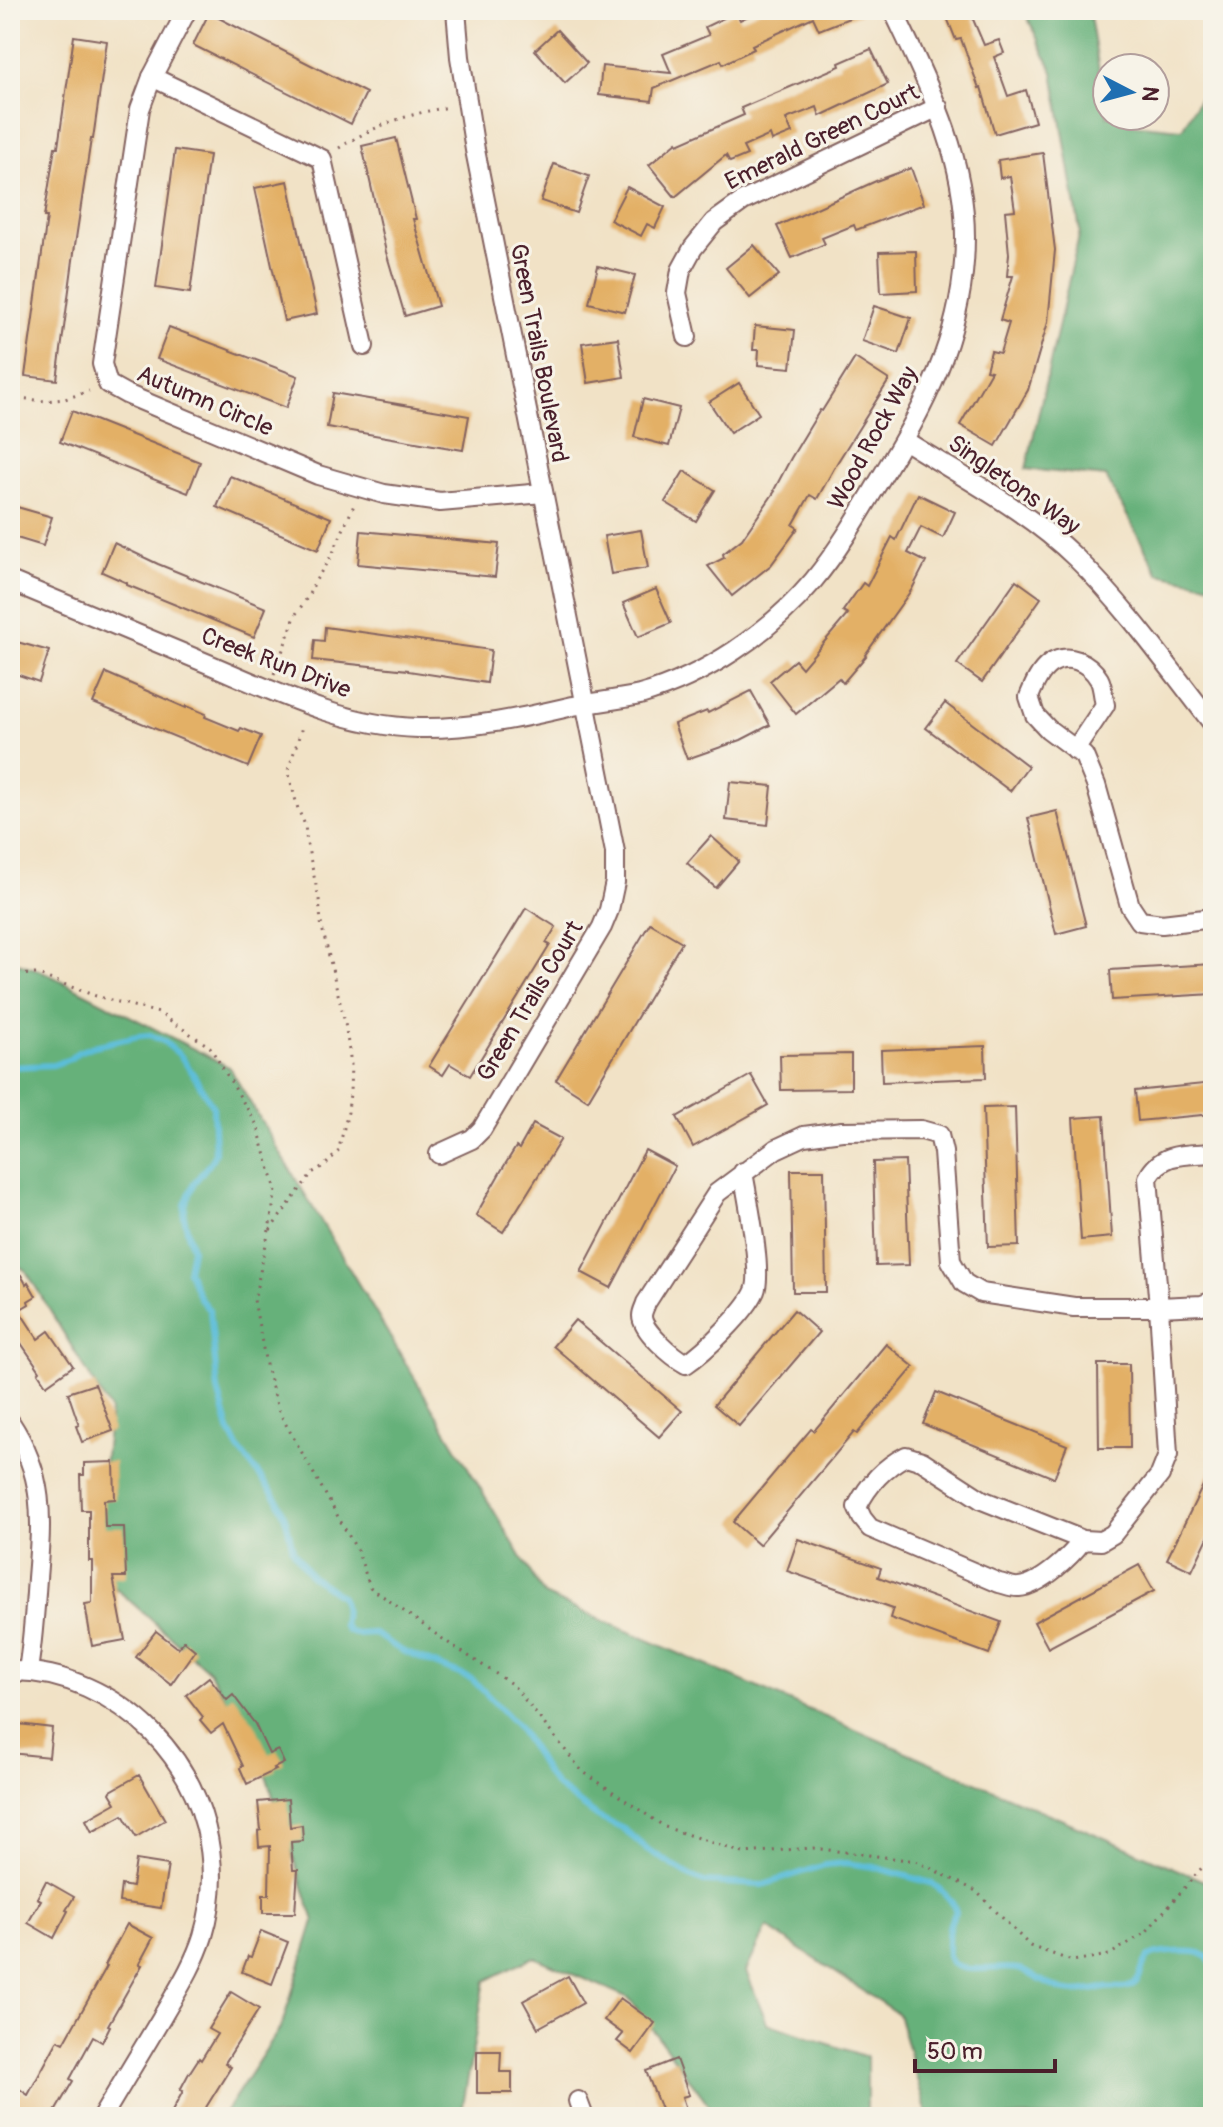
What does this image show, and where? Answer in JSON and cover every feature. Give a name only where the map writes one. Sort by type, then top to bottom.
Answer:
[{"type":"street","name":"Autumn Circle","points":[[187,10],[152,77],[140,109],[102,364],[108,384],[318,475],[384,494],[440,502],[543,493]]},
{"type":"street","name":"Green Trails Boulevard","points":[[456,10],[475,150],[585,704]]},
{"type":"street","name":"Wood Rock Way","points":[[585,704],[640,695],[684,678],[733,651],[791,604],[842,541],[904,440],[943,362],[963,278],[965,235],[962,192],[953,150],[938,107],[893,10]]},
{"type":"street","points":[[152,77],[322,159],[364,346]]},
{"type":"street","name":"Emerald Green Court","points":[[687,337],[677,293],[681,270],[693,248],[714,222],[743,201],[938,107]]},
{"type":"street","name":"Singletons Way","points":[[904,440],[1021,514],[1076,558],[1114,599],[1213,724]]},
{"type":"street","name":"Creek Run Drive","points":[[10,581],[309,705],[370,722],[415,728],[465,727],[504,722],[585,704]]},
{"type":"street","points":[[1075,750],[1105,705],[1101,681],[1086,664],[1068,658],[1050,664],[1037,679],[1029,697],[1041,722],[1048,729],[1075,750],[1084,756],[1096,785],[1130,906],[1140,921],[1162,924],[1213,918]]},
{"type":"street","name":"Green Trails Court","points":[[439,1154],[472,1139],[482,1129],[594,944],[609,910],[615,882],[615,852],[585,704]]},
{"type":"street","points":[[743,1172],[752,1226],[756,1289],[744,1309],[686,1364],[676,1359],[645,1328],[642,1315],[646,1303],[717,1193],[743,1172],[776,1149],[804,1136],[877,1129],[921,1130],[939,1135],[951,1261],[964,1283],[981,1293],[1074,1307],[1159,1307],[1202,1305],[1213,1301]]},
{"type":"street","points":[[1083,1540],[1072,1555],[1055,1569],[1033,1583],[1017,1588],[870,1528],[857,1507],[865,1490],[892,1463],[906,1456],[922,1461],[982,1500],[1083,1540],[1101,1541],[1113,1534],[1160,1475],[1168,1455],[1148,1178],[1154,1166],[1170,1157],[1213,1153]]},
{"type":"street","points":[[10,1422],[32,1465],[39,1494],[41,1524],[33,1636],[19,1671],[50,1674],[76,1683],[108,1698],[145,1725],[173,1756],[191,1786],[210,1848],[212,1881],[208,1917],[197,1952],[102,2117]]},
{"type":"path","points":[[322,159],[381,125],[417,113],[467,104]]},
{"type":"path","points":[[10,397],[45,401],[65,399],[108,384]]},
{"type":"path","points":[[269,689],[296,614],[333,553],[359,487]]},
{"type":"path","points":[[269,1230],[312,1173],[338,1152],[350,1093],[351,1064],[345,1023],[321,923],[305,825],[288,771],[309,705]]},
{"type":"path","points":[[10,975],[36,974],[96,996],[159,1013],[210,1047],[257,1125],[276,1190],[254,1300],[267,1370],[279,1412],[358,1552],[370,1587],[513,1685],[582,1771],[665,1827],[743,1853],[813,1848],[916,1861],[976,1891],[1030,1946],[1072,1961],[1109,1955],[1146,1932],[1213,1855]]},
{"type":"green space","points":[[1024,10],[1089,10],[1096,52],[1091,52],[1091,132],[1171,132],[1171,128],[1182,129],[1213,75],[1212,585],[1159,574],[1106,477],[1026,469],[1080,231],[1053,72]]},
{"type":"green space","points":[[10,960],[44,972],[229,1067],[544,1595],[1213,1885],[1213,2117],[928,2117],[898,2014],[767,1927],[746,1971],[767,2023],[867,2057],[867,2110],[860,2117],[718,2117],[629,1998],[534,1957],[485,1981],[461,2117],[222,2117],[282,2025],[314,1921],[263,1766],[210,1672],[93,1568],[110,1410],[26,1271],[10,1260]]},
{"type":"building","points":[[761,10],[867,11],[819,30],[813,17],[752,45],[754,49],[723,64],[721,60],[654,88],[652,101],[599,95],[602,66],[671,73],[663,54],[709,35],[705,27],[736,12],[740,20]]},
{"type":"building","points":[[944,10],[969,10],[984,45],[999,40],[1004,53],[994,57],[1008,96],[1026,90],[1035,122],[995,134],[981,87],[961,39],[956,40]]},
{"type":"building","points":[[209,13],[366,93],[351,124],[193,45]]},
{"type":"building","points":[[557,30],[587,63],[565,83],[535,50]]},
{"type":"building","points":[[74,36],[107,41],[57,380],[25,376],[47,217],[44,217]]},
{"type":"building","points":[[871,49],[888,84],[820,116],[817,107],[786,119],[792,133],[772,141],[770,135],[743,147],[747,155],[730,162],[726,155],[675,197],[649,165],[677,142],[744,115],[741,108],[840,66],[839,63]]},
{"type":"building","points":[[396,138],[416,219],[413,219],[438,306],[405,316],[386,252],[362,146]]},
{"type":"building","points":[[175,150],[209,155],[190,293],[156,288]]},
{"type":"building","points":[[1043,153],[1055,250],[1048,322],[1028,390],[996,446],[960,425],[991,371],[986,370],[991,351],[1000,353],[1009,323],[1000,320],[1013,276],[1007,276],[1009,254],[1005,211],[1015,210],[1010,176],[1000,178],[998,160]]},
{"type":"building","points":[[554,164],[589,176],[576,213],[541,201]]},
{"type":"building","points":[[911,168],[924,204],[856,230],[854,225],[822,238],[825,244],[792,258],[777,226]]},
{"type":"building","points":[[288,181],[317,314],[284,321],[255,188]]},
{"type":"building","points":[[627,187],[665,207],[655,228],[647,224],[641,236],[610,220]]},
{"type":"building","points":[[754,245],[779,275],[750,298],[726,268]]},
{"type":"building","points":[[916,251],[917,291],[881,293],[879,252]]},
{"type":"building","points":[[598,266],[635,275],[625,312],[589,303]]},
{"type":"building","points":[[874,306],[911,318],[899,354],[862,341]]},
{"type":"building","points":[[755,326],[795,330],[791,368],[758,365],[759,350],[753,350]]},
{"type":"building","points":[[169,327],[298,376],[286,408],[157,359]]},
{"type":"building","points":[[618,338],[624,377],[588,383],[582,343]]},
{"type":"building","points":[[855,358],[889,380],[817,499],[810,495],[793,525],[798,528],[771,565],[732,596],[708,566],[724,558],[723,554],[742,539],[775,491],[791,458]]},
{"type":"building","points":[[739,383],[759,414],[730,433],[709,402]]},
{"type":"building","points":[[333,393],[469,416],[463,450],[327,427]]},
{"type":"building","points":[[643,399],[679,408],[669,446],[634,437]]},
{"type":"building","points":[[72,411],[200,462],[188,493],[60,442]]},
{"type":"building","points":[[684,471],[715,490],[696,521],[665,502]]},
{"type":"building","points":[[230,476],[331,518],[318,550],[217,507]]},
{"type":"building","points":[[918,494],[955,512],[943,538],[921,527],[908,553],[926,562],[912,589],[866,656],[843,683],[839,678],[796,714],[770,681],[795,660],[802,668],[848,614],[843,611],[863,583],[867,586],[892,537],[896,540]]},
{"type":"building","points":[[10,505],[52,517],[43,546],[10,536]]},
{"type":"building","points":[[641,530],[648,568],[611,574],[604,536]]},
{"type":"building","points":[[361,531],[499,544],[495,577],[358,564]]},
{"type":"building","points":[[114,543],[266,608],[254,637],[102,572]]},
{"type":"building","points":[[1016,580],[1041,598],[982,682],[957,664]]},
{"type":"building","points":[[656,589],[671,623],[638,637],[623,603]]},
{"type":"building","points":[[325,627],[491,650],[487,683],[408,670],[313,660],[315,640],[324,641]]},
{"type":"building","points":[[10,640],[49,651],[39,682],[10,672]]},
{"type":"building","points":[[106,673],[239,731],[241,728],[261,736],[248,767],[93,703]]},
{"type":"building","points":[[751,691],[770,725],[741,740],[687,759],[674,724],[708,713]]},
{"type":"building","points":[[945,703],[1028,766],[1010,791],[926,728]]},
{"type":"building","points":[[730,782],[772,786],[768,825],[726,820]]},
{"type":"building","points":[[1057,811],[1086,926],[1056,934],[1028,818]]},
{"type":"building","points":[[711,836],[739,861],[716,888],[687,863]]},
{"type":"building","points":[[526,908],[556,927],[546,943],[550,945],[470,1076],[450,1064],[443,1075],[429,1066]]},
{"type":"building","points":[[650,923],[682,942],[588,1100],[556,1080]]},
{"type":"building","points":[[1213,964],[1213,994],[1112,1000],[1110,970]]},
{"type":"building","points":[[985,1046],[986,1078],[882,1082],[881,1050]]},
{"type":"building","points":[[851,1054],[851,1089],[781,1090],[780,1055]]},
{"type":"building","points":[[751,1075],[768,1105],[693,1147],[677,1117]]},
{"type":"building","points":[[1213,1083],[1213,1114],[1138,1121],[1135,1091]]},
{"type":"building","points":[[1015,1107],[1019,1246],[988,1247],[983,1108]]},
{"type":"building","points":[[1104,1116],[1112,1237],[1081,1240],[1073,1118]]},
{"type":"building","points":[[533,1124],[561,1139],[503,1232],[476,1215]]},
{"type":"building","points":[[645,1150],[675,1166],[611,1288],[581,1272]]},
{"type":"building","points":[[905,1161],[909,1265],[876,1266],[873,1162]]},
{"type":"building","points":[[791,1170],[824,1170],[826,1292],[793,1292]]},
{"type":"building","points":[[21,1275],[36,1296],[19,1310],[38,1339],[49,1331],[73,1366],[46,1385],[10,1327],[10,1282]]},
{"type":"building","points":[[794,1310],[819,1332],[739,1426],[714,1405]]},
{"type":"building","points":[[575,1320],[682,1411],[659,1437],[553,1346]]},
{"type":"building","points":[[886,1344],[914,1367],[857,1434],[854,1432],[759,1545],[733,1522]]},
{"type":"building","points":[[1098,1364],[1129,1364],[1130,1448],[1099,1448]]},
{"type":"building","points":[[95,1384],[113,1431],[82,1442],[68,1393]]},
{"type":"building","points":[[936,1392],[1067,1445],[1054,1478],[923,1424]]},
{"type":"building","points":[[114,1462],[115,1499],[104,1500],[105,1527],[124,1527],[126,1577],[113,1577],[125,1640],[92,1646],[85,1604],[92,1603],[89,1510],[81,1510],[80,1475],[84,1475],[84,1463]]},
{"type":"building","points":[[1213,1465],[1213,1527],[1192,1571],[1167,1559]]},
{"type":"building","points":[[798,1539],[881,1568],[878,1577],[1001,1622],[989,1654],[890,1618],[893,1608],[787,1571]]},
{"type":"building","points":[[1139,1565],[1154,1591],[1048,1648],[1034,1622]]},
{"type":"building","points":[[156,1631],[178,1648],[184,1641],[195,1650],[171,1684],[136,1657]]},
{"type":"building","points":[[209,1677],[227,1700],[233,1695],[255,1724],[269,1754],[278,1750],[284,1763],[274,1768],[276,1770],[247,1784],[240,1768],[243,1766],[223,1724],[211,1733],[200,1720],[203,1717],[186,1695]]},
{"type":"building","points":[[10,1723],[52,1728],[49,1757],[10,1753]]},
{"type":"building","points":[[139,1775],[165,1820],[136,1837],[123,1815],[92,1832],[86,1820],[116,1803],[111,1791]]},
{"type":"building","points":[[288,1799],[290,1827],[302,1825],[303,1841],[291,1842],[293,1870],[298,1870],[295,1913],[263,1913],[263,1895],[269,1895],[270,1846],[259,1847],[258,1802]]},
{"type":"building","points":[[136,1860],[168,1865],[161,1908],[119,1902],[121,1885],[132,1887]]},
{"type":"building","points":[[46,1881],[74,1897],[54,1938],[28,1923],[41,1900],[37,1898]]},
{"type":"building","points":[[127,1924],[153,1938],[102,2042],[93,2037],[52,2117],[26,2117],[10,2104],[10,2100],[18,2088],[28,2095],[58,2040],[64,2043]]},
{"type":"building","points":[[261,1931],[288,1942],[272,1984],[242,1972]]},
{"type":"building","points":[[568,1976],[583,2003],[538,2028],[523,2001]]},
{"type":"building","points":[[231,1992],[259,2009],[225,2063],[231,2067],[200,2117],[169,2117],[188,2075],[217,2034],[208,2029]]},
{"type":"building","points":[[620,1998],[655,2023],[633,2053],[617,2041],[623,2034],[604,2020]]},
{"type":"building","points":[[477,2051],[501,2051],[500,2072],[512,2072],[512,2093],[477,2093]]},
{"type":"building","points":[[676,2059],[689,2095],[682,2097],[687,2112],[664,2117],[646,2071]]},
{"type":"waterway","points":[[10,1067],[53,1065],[94,1046],[150,1035],[180,1055],[213,1107],[215,1152],[194,1183],[185,1205],[184,1217],[192,1249],[188,1271],[200,1299],[210,1311],[218,1390],[229,1430],[239,1449],[278,1500],[293,1550],[310,1575],[342,1599],[343,1624],[347,1630],[356,1634],[373,1633],[402,1651],[472,1679],[517,1726],[556,1786],[598,1817],[625,1830],[645,1848],[704,1882],[763,1885],[825,1865],[846,1863],[874,1867],[931,1883],[946,1895],[956,1912],[948,1936],[948,1955],[953,1964],[969,1969],[1018,1969],[1068,1991],[1130,1987],[1138,1980],[1148,1958],[1158,1954],[1198,1953],[1208,1958],[1213,1967]]}]
